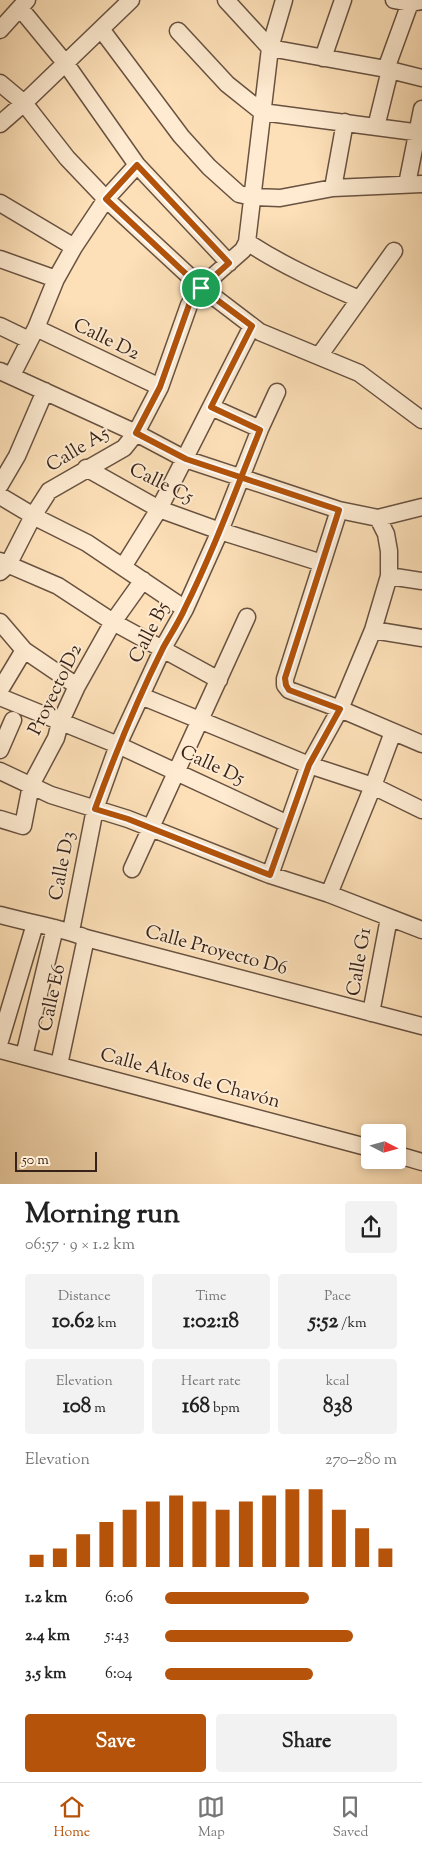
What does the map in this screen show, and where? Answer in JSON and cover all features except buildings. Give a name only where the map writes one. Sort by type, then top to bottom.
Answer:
[{"type":"street","points":[[0,124],[66,64],[131,0]]},
{"type":"street","points":[[226,0],[270,48],[388,69],[422,78]]},
{"type":"street","points":[[284,0],[270,48],[247,242],[308,277],[359,300]]},
{"type":"street","points":[[323,58],[343,0]]},
{"type":"street","points":[[376,126],[388,69],[416,6],[394,0]]},
{"type":"street","points":[[0,30],[23,4],[137,165],[229,263]]},
{"type":"street","points":[[101,29],[181,136],[230,187],[240,194],[252,197],[280,198],[333,188],[415,184],[422,108]]},
{"type":"street","points":[[178,31],[226,84],[262,112],[420,133]]},
{"type":"street","points":[[0,83],[24,103],[67,158],[106,199],[201,288],[260,332],[284,344],[359,373],[422,420]]},
{"type":"street","points":[[333,188],[345,122]]},
{"type":"street","points":[[137,165],[106,199],[74,247],[56,279],[33,334],[6,373],[136,433],[186,459],[339,510],[378,518],[419,510]]},
{"type":"street","points":[[0,203],[74,247]]},
{"type":"street","name":"Calle A5","points":[[3,566],[49,491],[86,468],[124,448],[136,433],[160,387],[189,305],[201,288],[243,250],[247,242]]},
{"type":"street","points":[[319,356],[394,251]]},
{"type":"street","points":[[0,259],[56,279]]},
{"type":"street","name":"Calle D2","points":[[0,326],[33,334],[160,387]]},
{"type":"street","points":[[123,567],[159,509],[186,459],[252,326]]},
{"type":"street","points":[[0,485],[17,456],[45,390]]},
{"type":"street","name":"Calle B5","points":[[95,809],[118,745],[163,648],[185,609],[220,531],[277,392]]},
{"type":"street","points":[[211,407],[260,430]]},
{"type":"street","name":"Calle C5","points":[[86,468],[159,509],[322,564]]},
{"type":"street","points":[[0,496],[33,516],[87,543],[185,609]]},
{"type":"street","points":[[339,510],[285,678],[286,685],[289,690],[340,709],[422,744]]},
{"type":"street","points":[[270,875],[309,765],[340,709],[373,630],[390,576],[386,534],[378,518]]},
{"type":"street","points":[[3,566],[58,586],[113,622],[219,680]]},
{"type":"street","points":[[390,576],[422,581]]},
{"type":"street","name":"Proyecto D2","points":[[1,822],[23,826],[31,785],[56,738],[60,723],[77,686],[113,622],[143,580]]},
{"type":"street","points":[[132,869],[247,617]]},
{"type":"street","points":[[0,622],[24,650],[77,686]]},
{"type":"street","points":[[373,630],[422,638]]},
{"type":"street","points":[[0,690],[24,650]]},
{"type":"street","points":[[141,696],[309,765],[373,786],[422,810]]},
{"type":"street","name":"Calle D5","points":[[0,697],[118,745],[288,824]]},
{"type":"street","points":[[0,750],[13,720]]},
{"type":"street","points":[[329,894],[393,732]]},
{"type":"street","points":[[0,771],[51,794],[151,828],[270,875],[329,894],[422,930]]},
{"type":"street","name":"Calle D3","points":[[24,1056],[63,930],[95,809]]},
{"type":"street","name":"Calle Proyecto D6","points":[[0,915],[63,930],[86,938],[422,1026]]},
{"type":"street","name":"Calle G1","points":[[371,1013],[388,918]]},
{"type":"street","points":[[0,1041],[34,924]]},
{"type":"street","name":"Calle E6","points":[[59,1065],[86,938]]},
{"type":"street","name":"Calle Altos de Chavón","points":[[0,1050],[361,1146]]},
{"type":"street","points":[[406,1157],[422,1162]]},
{"type":"route","points":[[201,288],[106,199],[137,165],[229,263],[201,288],[252,326],[211,407],[260,430],[241,476],[220,531],[185,609],[163,648],[118,745],[95,809],[128,819],[270,875],[309,765],[340,709],[289,690],[285,678],[339,510],[241,476],[186,459],[136,433],[160,387],[189,305],[201,288]]}]
